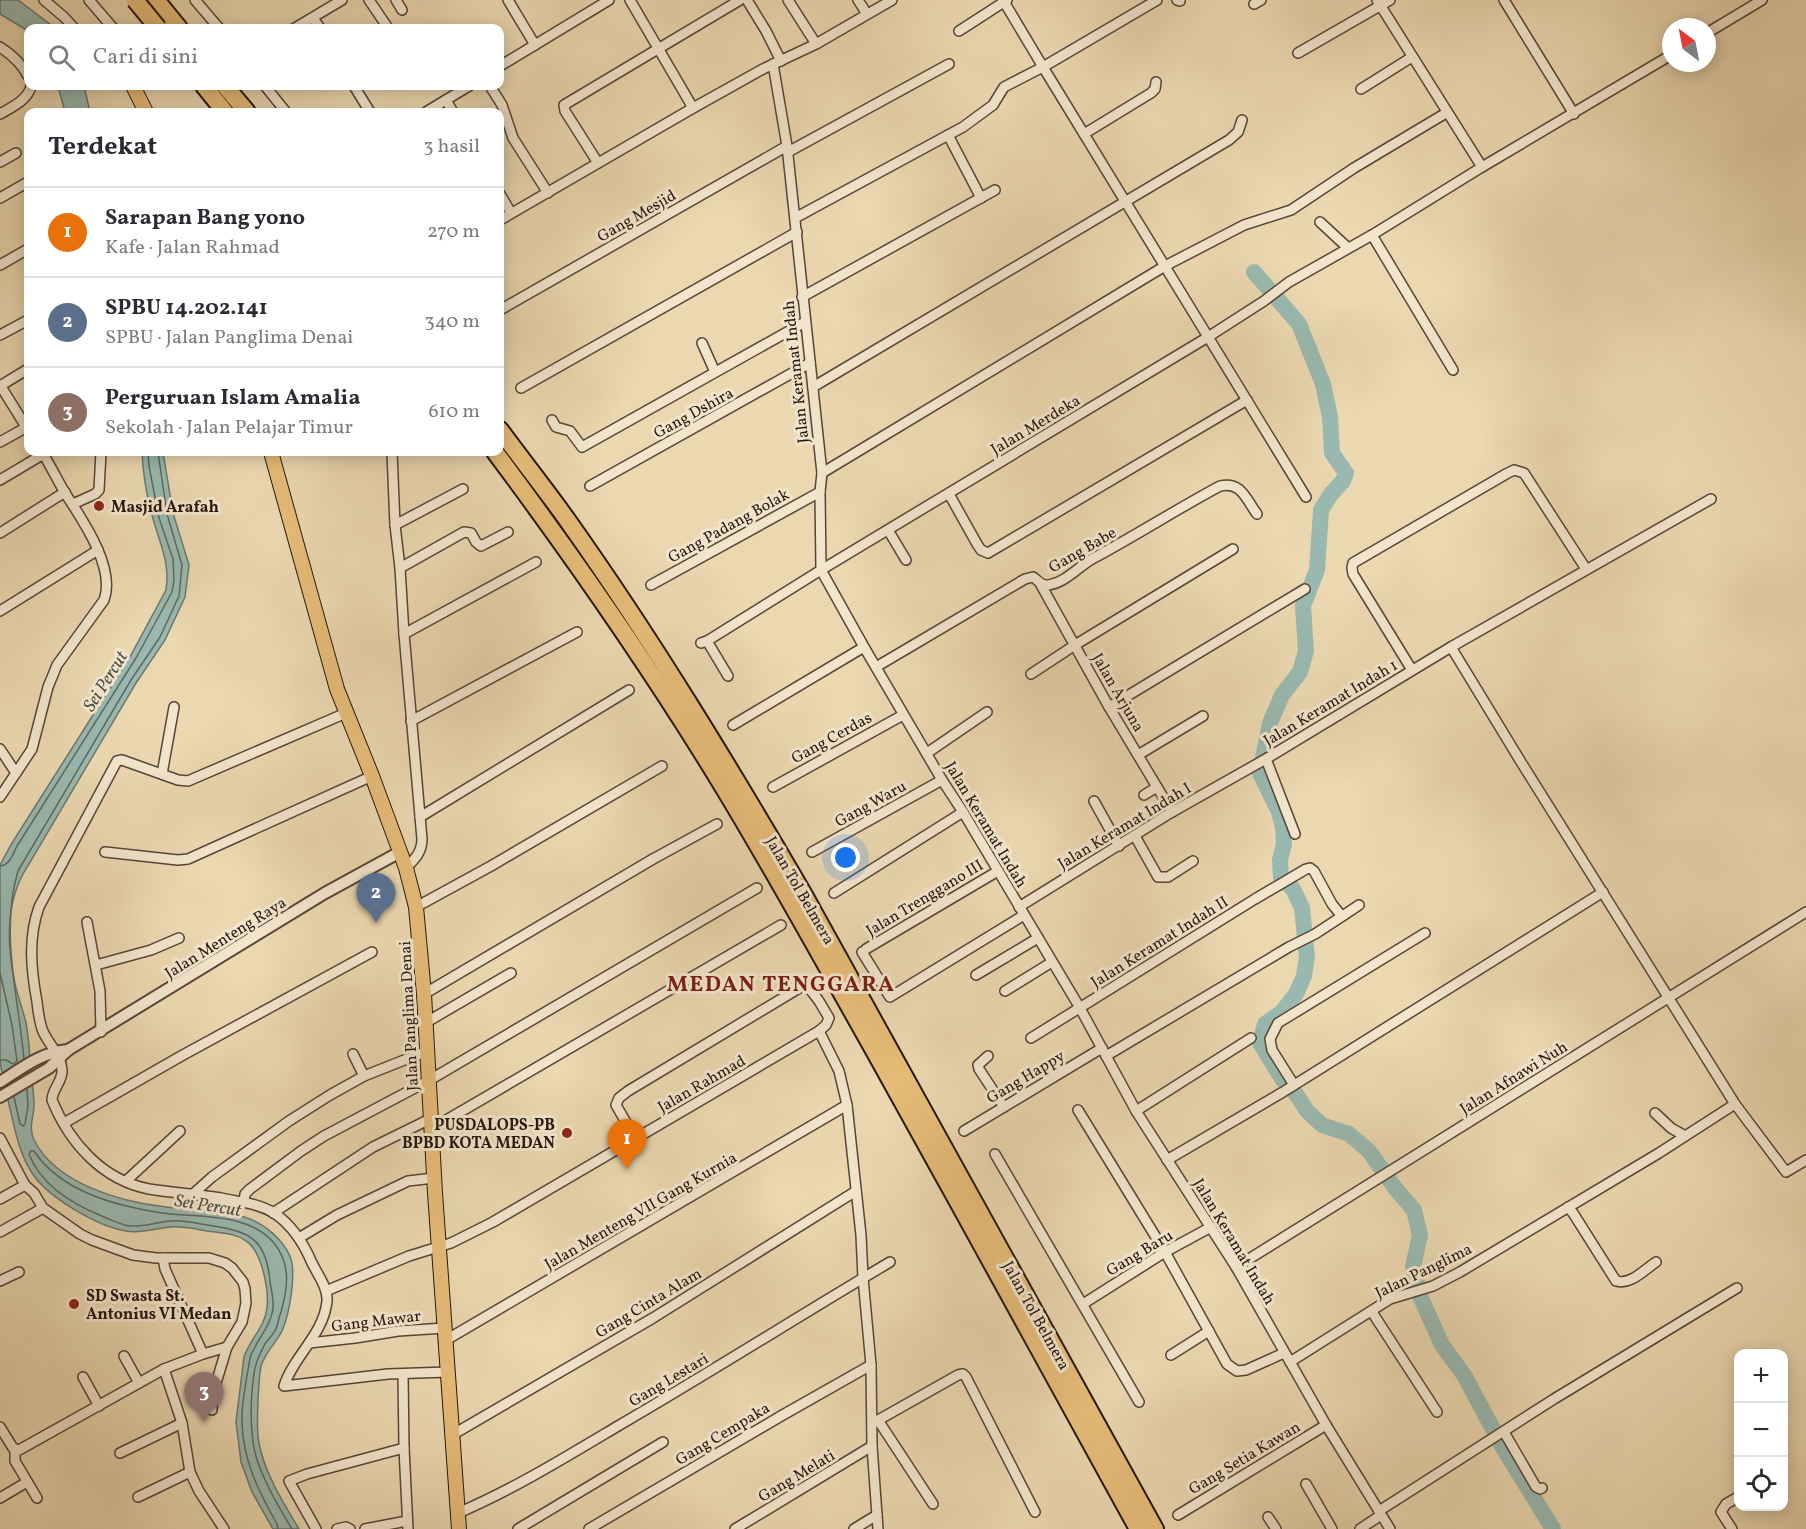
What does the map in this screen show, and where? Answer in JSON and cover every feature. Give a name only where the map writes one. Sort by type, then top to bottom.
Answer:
[{"type":"highway","points":[[135,0],[167,24]]},
{"type":"highway","points":[[155,0],[169,24]]},
{"type":"highway","points":[[207,90],[222,108]]},
{"type":"highway","points":[[228,90],[244,108]]},
{"type":"highway","name":"Jalan Tol Belmera","points":[[504,435],[568,520],[752,805],[1155,1529]]},
{"type":"highway","name":"Jalan Tol Belmera","points":[[498,456],[556,533],[619,624],[754,838],[1138,1529]]},
{"type":"main road","points":[[146,24],[155,0]]},
{"type":"main road","points":[[135,90],[144,108]]},
{"type":"main road","name":"Jalan Panglima Denai","points":[[273,456],[337,689],[406,868],[416,907],[424,994],[434,1178],[459,1529]]},
{"type":"street","points":[[44,0],[70,24]]},
{"type":"street","points":[[89,0],[110,24]]},
{"type":"street","points":[[195,0],[216,24]]},
{"type":"street","points":[[322,0],[327,9]]},
{"type":"street","points":[[302,24],[342,0]]},
{"type":"street","points":[[369,0],[385,24]]},
{"type":"street","points":[[396,0],[402,10]]},
{"type":"street","points":[[508,0],[535,45]]},
{"type":"street","points":[[504,64],[595,3],[609,0]]},
{"type":"street","points":[[630,0],[693,108]]},
{"type":"street","points":[[598,163],[565,111],[564,105],[740,0]]},
{"type":"street","name":"Jalan Keramat Indah","points":[[747,0],[766,32],[777,63],[822,473],[820,492],[821,570],[903,715],[1080,1008],[1137,1111],[1236,1267],[1326,1425],[1390,1529]]},
{"type":"street","points":[[788,0],[816,44]]},
{"type":"street","points":[[858,0],[867,14]]},
{"type":"street","points":[[504,217],[693,108],[816,44],[892,0]]},
{"type":"street","points":[[795,218],[979,117],[993,105],[1004,87],[1043,67],[1157,0]]},
{"type":"street","points":[[1298,53],[1378,3],[1390,0]]},
{"type":"street","points":[[1504,0],[1574,114]]},
{"type":"street","points":[[1716,28],[1762,0]]},
{"type":"street","points":[[959,31],[1005,1],[1306,497]]},
{"type":"street","points":[[1378,3],[1482,167]]},
{"type":"street","points":[[313,18],[317,24]]},
{"type":"street","points":[[0,47],[24,69]]},
{"type":"street","points":[[1361,89],[1412,57]]},
{"type":"street","name":"Jalan Merdeka","points":[[728,676],[704,642],[1208,337],[1264,301],[1288,282],[1372,235],[1662,60]]},
{"type":"street","name":"Gang Mesjid","points":[[504,308],[787,149],[949,64]]},
{"type":"street","points":[[1084,134],[1151,93],[1156,82]]},
{"type":"street","points":[[0,114],[18,103],[30,90]]},
{"type":"street","points":[[268,90],[283,108]]},
{"type":"street","points":[[356,90],[368,108]]},
{"type":"street","points":[[433,108],[462,90]]},
{"type":"street","points":[[493,90],[503,108]]},
{"type":"street","points":[[446,100],[451,108]]},
{"type":"street","points":[[504,111],[513,138],[548,193]]},
{"type":"street","points":[[822,473],[1165,266],[1244,225],[1284,213],[1446,113]]},
{"type":"street","points":[[813,387],[1234,137],[1242,120]]},
{"type":"street","points":[[948,135],[981,198]]},
{"type":"street","points":[[0,162],[16,153]]},
{"type":"street","points":[[0,198],[24,184]]},
{"type":"street","points":[[802,297],[995,190]]},
{"type":"street","points":[[504,201],[511,213]]},
{"type":"street","points":[[1320,222],[1348,248]]},
{"type":"street","points":[[520,388],[796,232]]},
{"type":"street","points":[[1372,235],[1453,370]]},
{"type":"street","points":[[0,265],[24,251]]},
{"type":"street","points":[[0,335],[24,322]]},
{"type":"street","points":[[552,420],[556,427],[570,431],[582,447],[806,322]]},
{"type":"street","points":[[702,343],[715,372]]},
{"type":"street","name":"Gang Dshira","points":[[590,486],[810,363]]},
{"type":"street","points":[[24,371],[0,386],[24,423]]},
{"type":"street","points":[[949,494],[977,544],[981,550],[988,553],[1247,400]]},
{"type":"street","points":[[0,442],[24,431]]},
{"type":"street","points":[[0,480],[39,456]]},
{"type":"street","points":[[0,796],[32,749],[48,687],[57,665],[104,600],[106,590],[98,550],[47,456]]},
{"type":"street","points":[[73,504],[99,490],[100,456]]},
{"type":"street","points":[[392,456],[395,525],[422,846],[406,868]]},
{"type":"street","points":[[1412,670],[1353,574],[1353,562],[1514,470],[1524,473],[1586,569]]},
{"type":"street","name":"Gang Babe","points":[[876,667],[1025,579],[1033,577],[1041,585],[1048,585],[1067,576],[1210,491],[1225,485],[1234,485],[1257,514]]},
{"type":"street","points":[[395,525],[463,489]]},
{"type":"street","points":[[0,532],[65,492]]},
{"type":"street","name":"Gang Padang Bolak","points":[[651,585],[820,492]]},
{"type":"street","name":"Jalan Keramat Indah 1","points":[[1245,771],[1451,647],[1711,499]]},
{"type":"street","points":[[888,530],[906,560]]},
{"type":"street","points":[[400,568],[464,532],[471,533],[481,546],[507,532]]},
{"type":"street","points":[[1031,674],[1233,549]]},
{"type":"street","points":[[0,611],[98,550]]},
{"type":"street","points":[[404,634],[536,562]]},
{"type":"street","name":"Jalan Arjuna","points":[[1041,585],[1109,707],[1172,812]]},
{"type":"street","points":[[1109,707],[1305,589]]},
{"type":"street","points":[[411,721],[577,632]]},
{"type":"street","points":[[734,724],[864,647]]},
{"type":"street","points":[[1451,647],[1736,1104],[1786,1172],[1806,1160]]},
{"type":"street","points":[[420,817],[629,690]]},
{"type":"street","points":[[162,774],[174,707]]},
{"type":"street","points":[[927,753],[987,712]]},
{"type":"street","points":[[346,713],[188,781],[178,780],[122,760],[117,761],[39,907],[32,930],[32,970],[42,1028],[57,1055],[62,1075],[52,1094],[52,1100],[76,1142],[104,1170],[147,1189],[257,1205],[282,1219],[299,1238],[326,1291],[327,1298],[325,1310],[309,1343],[284,1386],[387,1374],[448,1372]]},
{"type":"street","name":"Gang Cerdas","points":[[773,787],[903,715]]},
{"type":"street","points":[[1138,755],[1203,716]]},
{"type":"street","points":[[0,749],[16,773]]},
{"type":"street","points":[[1265,759],[1294,834]]},
{"type":"street","points":[[416,907],[662,766]]},
{"type":"street","name":"Jalan Keramat Indah I","points":[[864,951],[890,997],[1172,812],[1245,771]]},
{"type":"street","points":[[105,852],[178,860],[188,859],[372,776]]},
{"type":"street","name":"Gang Waru","points":[[812,852],[942,780]]},
{"type":"street","points":[[1144,795],[1157,787]]},
{"type":"street","points":[[1094,801],[1119,846]]},
{"type":"street","points":[[834,893],[963,812]]},
{"type":"street","points":[[424,994],[717,824]]},
{"type":"street","points":[[1135,836],[1158,877],[1168,877],[1193,861]]},
{"type":"street","name":"Jalan Menteng Raya","points":[[0,1097],[49,1068],[57,1055],[101,1032],[325,893],[400,852]]},
{"type":"street","name":"Jalan Keramat Indah II","points":[[1031,1038],[1306,869],[1311,868],[1338,912],[1344,915]]},
{"type":"street","name":"Jalan Trenggano III","points":[[864,951],[998,871]]},
{"type":"street","points":[[244,1202],[245,1194],[250,1189],[324,1136],[428,1081],[757,888]]},
{"type":"street","points":[[1167,1160],[1293,1086],[1602,892]]},
{"type":"street","name":"Gang Happy","points":[[964,1131],[1315,934],[1359,904]]},
{"type":"street","name":"Jalan Afnawi Nuh","points":[[1236,1267],[1806,912]]},
{"type":"street","points":[[87,922],[100,991],[101,1032]]},
{"type":"street","points":[[273,1213],[373,1147],[431,1124],[781,925]]},
{"type":"street","points":[[1293,1086],[1272,1050],[1270,1039],[1278,1023],[1425,933]]},
{"type":"street","points":[[96,965],[140,953],[179,938]]},
{"type":"street","points":[[976,975],[1038,938]]},
{"type":"street","points":[[64,1123],[372,952]]},
{"type":"street","points":[[1005,991],[1052,962]]},
{"type":"street","points":[[425,1023],[511,973]]},
{"type":"street","points":[[635,1138],[616,1105],[619,1098],[806,984],[829,1018],[826,1025],[819,1031],[839,1071],[847,1105],[861,1235],[871,1365],[875,1421],[872,1446],[878,1529]]},
{"type":"street","name":"Jalan Rahmad","points":[[326,1291],[409,1256],[451,1243],[493,1222],[819,1031]]},
{"type":"street","points":[[1137,1111],[1251,1038]]},
{"type":"street","points":[[193,1194],[212,1177],[289,1121],[364,1076],[427,1051]]},
{"type":"street","points":[[353,1054],[364,1076]]},
{"type":"street","points":[[0,1082],[42,1056],[57,1055]]},
{"type":"street","points":[[988,1056],[978,1065],[979,1069],[1004,1107]]},
{"type":"street","name":"Jalan Panglima","points":[[1290,1362],[1390,1299],[1426,1288],[1460,1272],[1736,1104]]},
{"type":"street","name":"Jalan Menteng VII Gang Kurnia","points":[[446,1334],[847,1105]]},
{"type":"street","points":[[1078,1110],[1166,1252],[1227,1364],[1237,1371],[1246,1370],[1284,1353]]},
{"type":"street","points":[[1655,1113],[1671,1128],[1685,1136]]},
{"type":"street","points":[[126,1181],[180,1131]]},
{"type":"street","points":[[1,1145],[25,1185],[34,1193],[44,1208],[92,1240],[133,1255],[163,1258],[209,1258],[225,1263],[238,1275],[245,1289],[244,1315],[227,1347],[213,1393],[212,1410]]},
{"type":"street","points":[[995,1154],[1139,1402]]},
{"type":"street","points":[[299,1238],[337,1215],[408,1181],[434,1178]]},
{"type":"street","points":[[0,1199],[25,1185]]},
{"type":"street","name":"Gang Cinta Alam","points":[[452,1435],[653,1318],[856,1191]]},
{"type":"street","points":[[1568,1207],[1616,1281],[1623,1283],[1656,1262]]},
{"type":"street","points":[[0,1232],[44,1208]]},
{"type":"street","name":"Gang Baru","points":[[1083,1304],[1211,1227]]},
{"type":"street","points":[[163,1258],[165,1269],[203,1354]]},
{"type":"street","name":"Gang Lestari","points":[[458,1513],[484,1502],[545,1469],[890,1262]]},
{"type":"street","points":[[0,1281],[19,1272]]},
{"type":"street","points":[[1360,1529],[1380,1513],[1503,1432],[1737,1288]]},
{"type":"street","points":[[1372,1312],[1437,1412]]},
{"type":"street","name":"Gang Mawar","points":[[309,1343],[398,1331],[446,1334]]},
{"type":"street","points":[[1171,1355],[1209,1331]]},
{"type":"street","points":[[37,1498],[15,1461],[20,1449],[164,1369],[227,1347]]},
{"type":"street","points":[[124,1356],[139,1383]]},
{"type":"street","name":"Gang Cempaka","points":[[589,1529],[871,1365]]},
{"type":"street","points":[[164,1369],[182,1423],[190,1472],[198,1491],[224,1529]]},
{"type":"street","points":[[365,1529],[408,1525],[403,1374]]},
{"type":"street","points":[[875,1421],[963,1374],[1035,1512]]},
{"type":"street","points":[[83,1377],[99,1406]]},
{"type":"street","points":[[875,1421],[933,1504]]},
{"type":"street","points":[[120,1453],[182,1423]]},
{"type":"street","name":"Gang Setia Kawan","points":[[1178,1515],[1326,1425]]},
{"type":"street","points":[[0,1427],[4,1442],[20,1449]]},
{"type":"street","points":[[1503,1432],[1536,1487],[1542,1488]]},
{"type":"street","points":[[518,1529],[663,1442]]},
{"type":"street","name":"Gang Melati","points":[[735,1529],[872,1446]]},
{"type":"street","points":[[316,1529],[289,1481],[404,1449]]},
{"type":"street","points":[[138,1497],[190,1472]]},
{"type":"street","points":[[0,1498],[27,1482]]},
{"type":"street","points":[[1306,1484],[1332,1529]]},
{"type":"street","points":[[1732,1529],[1721,1512],[1726,1504],[1734,1499]]},
{"type":"street","points":[[854,1529],[877,1515]]},
{"type":"street","points":[[1268,1517],[1276,1529]]},
{"type":"street","points":[[337,1529],[346,1527],[350,1529]]},
{"type":"water","points":[[0,0],[18,0],[50,24],[24,24],[24,29],[0,14]]},
{"type":"water","points":[[59,90],[85,90],[89,108],[64,108]]},
{"type":"water","name":"Sei Percut","points":[[142,456],[164,456],[173,513],[189,565],[185,597],[165,640],[136,683],[23,874],[13,900],[9,928],[10,956],[28,1036],[34,1100],[31,1131],[44,1155],[58,1168],[91,1188],[129,1201],[166,1207],[218,1211],[247,1218],[266,1228],[287,1250],[293,1273],[291,1294],[282,1331],[261,1366],[258,1432],[262,1454],[270,1476],[299,1529],[273,1529],[252,1492],[241,1462],[236,1422],[244,1357],[266,1315],[267,1308],[267,1291],[263,1272],[252,1246],[237,1236],[180,1227],[138,1232],[126,1231],[103,1224],[63,1202],[42,1185],[26,1162],[15,1130],[1,1067],[0,865],[131,655],[166,590],[166,563],[144,478]]},
{"type":"waterway","points":[[1254,272],[1299,324],[1323,384],[1330,417],[1332,453],[1346,473],[1343,481],[1321,510],[1317,570],[1303,606],[1306,651],[1300,672],[1282,695],[1270,723],[1260,773],[1279,812],[1283,827],[1281,878],[1293,889],[1302,908],[1307,957],[1304,976],[1296,994],[1282,1012],[1265,1024],[1260,1043],[1283,1080],[1307,1111],[1322,1125],[1349,1134],[1369,1151],[1414,1210],[1420,1235],[1413,1267],[1421,1298],[1442,1345],[1464,1375],[1502,1446],[1553,1529]]},
{"type":"place","name":"Masjid Arafah","points":[[99,506]]},
{"type":"place","name":"SPBU 14.202.141","points":[[376,923]]},
{"type":"place","name":"PUSDALOPS-PB BPBD KOTA MEDAN","points":[[567,1133]]},
{"type":"place","name":"Sarapan Bang yono","points":[[627,1169]]},
{"type":"place","name":"SD Swasta St. Antonius VI Medan","points":[[74,1304]]},
{"type":"place","name":"Perguruan Islam Amalia","points":[[204,1422]]},
{"type":"district","name":"MEDAN TENGGARA","points":[[781,983]]}]
